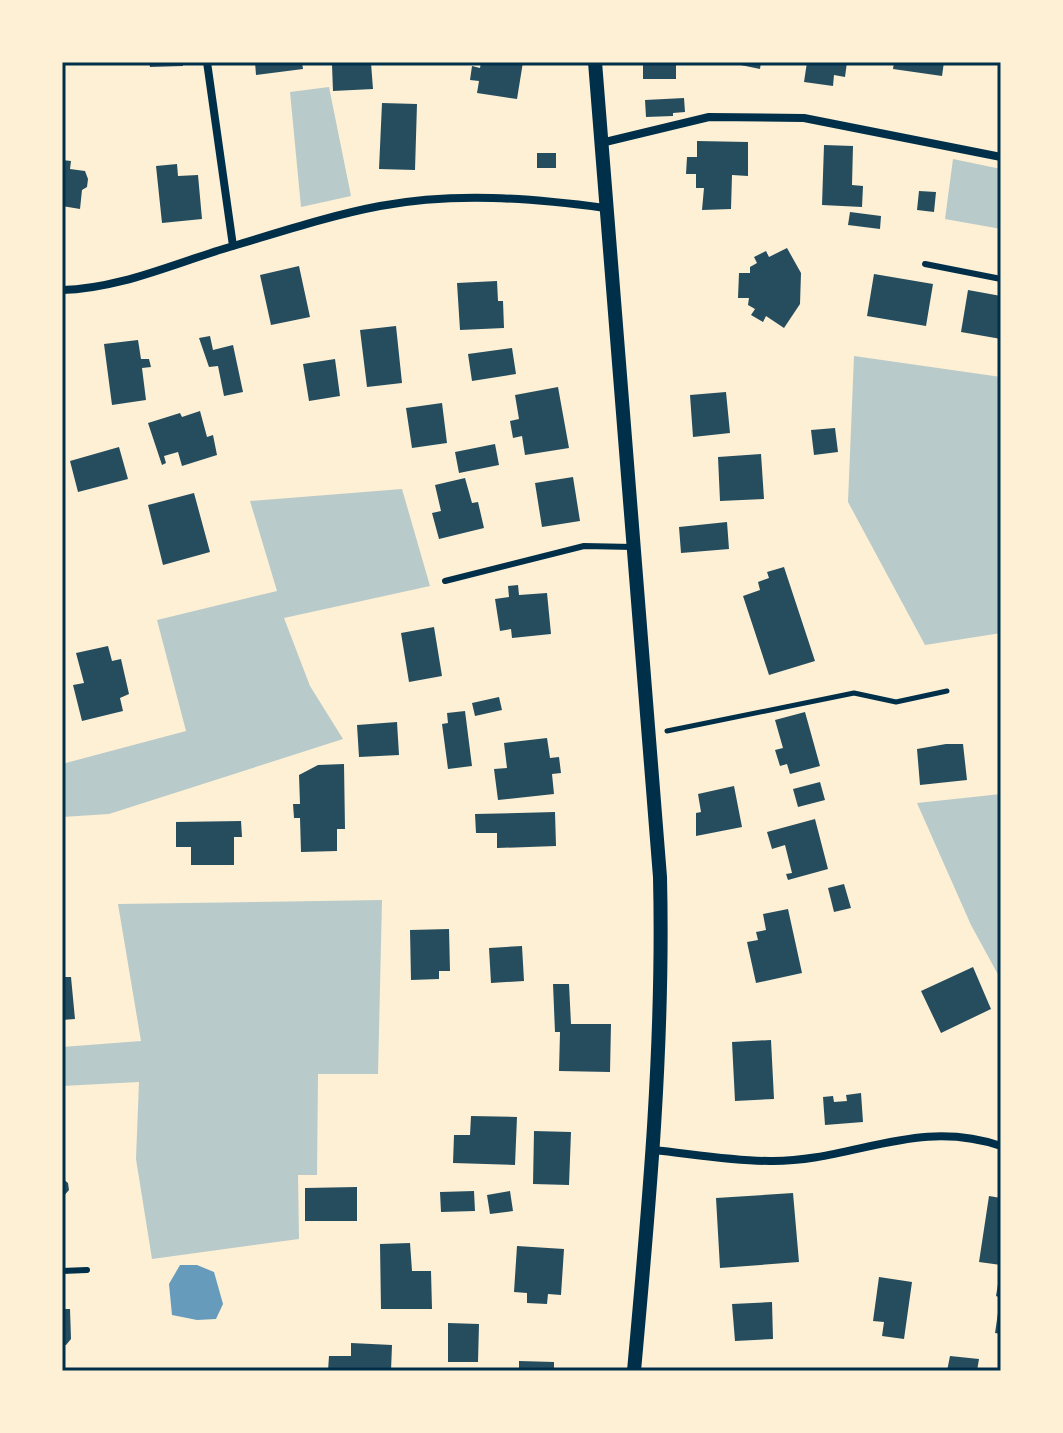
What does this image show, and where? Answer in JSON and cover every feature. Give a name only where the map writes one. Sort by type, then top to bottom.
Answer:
[{"type":"street","points":[[207,62],[233,246]]},
{"type":"street","points":[[595,62],[650,734],[661,944],[659,1075],[634,1371]]},
{"type":"street","points":[[600,144],[709,117],[804,118],[1001,157]]},
{"type":"street","points":[[62,290],[90,290],[379,206],[442,199],[517,197],[605,208]]},
{"type":"street","points":[[654,1150],[771,1162],[919,1136],[968,1137],[1001,1146]]},
{"type":"lane","points":[[925,264],[1001,279]]},
{"type":"lane","points":[[445,581],[584,546],[634,547]]},
{"type":"lane","points":[[62,1271],[87,1270]]},
{"type":"path","points":[[650,734],[854,693],[896,702],[947,691]]},
{"type":"shaded area","points":[[329,87],[351,196],[301,207],[290,92]]},
{"type":"shaded area","points":[[953,159],[1001,169],[1001,229],[945,219]]},
{"type":"shaded area","points":[[854,356],[1001,377],[1001,633],[925,645],[848,502]]},
{"type":"shaded area","points":[[402,489],[430,586],[284,618],[310,686],[343,739],[109,814],[62,817],[62,764],[186,731],[157,620],[277,591],[250,501]]},
{"type":"shaded area","points":[[1001,794],[1001,980],[971,925],[917,803]]},
{"type":"shaded area","points":[[382,900],[378,1074],[318,1074],[317,1175],[298,1175],[299,1239],[152,1259],[136,1159],[139,1082],[62,1086],[62,1047],[141,1041],[118,904]]},
{"type":"water","points":[[180,1265],[197,1265],[214,1272],[223,1304],[216,1319],[197,1320],[172,1315],[169,1284]]},
{"type":"building","points":[[149,62],[183,62],[183,66],[150,67]]},
{"type":"building","points":[[255,62],[302,62],[303,69],[256,75]]},
{"type":"building","points":[[481,62],[523,62],[517,99],[477,93],[479,81],[470,80],[472,66],[480,68]]},
{"type":"building","points":[[643,62],[676,62],[676,79],[643,79]]},
{"type":"building","points":[[726,62],[761,62],[760,69]]},
{"type":"building","points":[[807,62],[847,62],[845,77],[834,75],[833,86],[804,82]]},
{"type":"building","points":[[894,62],[944,62],[942,76],[893,69]]},
{"type":"building","points":[[371,63],[373,89],[333,91],[332,65]]},
{"type":"building","points":[[684,98],[685,112],[673,113],[673,116],[646,117],[645,100]]},
{"type":"building","points":[[382,103],[417,104],[415,170],[379,169]]},
{"type":"building","points":[[697,141],[748,142],[748,176],[732,175],[731,209],[702,210],[704,188],[696,188],[696,174],[686,174],[687,157],[697,157]]},
{"type":"building","points":[[824,145],[853,146],[852,185],[863,186],[862,207],[822,205]]},
{"type":"building","points":[[537,153],[556,153],[556,168],[537,168]]},
{"type":"building","points":[[62,160],[71,161],[70,169],[85,171],[88,179],[87,187],[82,190],[80,209],[62,206]]},
{"type":"building","points":[[177,164],[178,176],[198,175],[202,219],[162,223],[156,166]]},
{"type":"building","points":[[919,191],[936,192],[934,212],[917,210]]},
{"type":"building","points":[[850,212],[881,216],[880,229],[848,225]]},
{"type":"building","points":[[787,248],[801,273],[800,304],[784,328],[766,316],[763,322],[751,315],[755,309],[748,305],[749,298],[738,298],[739,273],[750,273],[750,267],[757,263],[754,257],[766,251],[769,257]]},
{"type":"building","points":[[299,266],[310,317],[271,325],[260,275]]},
{"type":"building","points":[[874,274],[933,284],[926,326],[867,316]]},
{"type":"building","points":[[497,281],[498,301],[503,301],[504,328],[460,330],[457,283]]},
{"type":"building","points":[[968,290],[1001,296],[1001,339],[961,332]]},
{"type":"building","points":[[396,326],[402,383],[367,387],[360,330]]},
{"type":"building","points":[[210,336],[213,350],[233,345],[243,392],[224,396],[218,366],[209,367],[199,338]]},
{"type":"building","points":[[138,340],[141,359],[149,359],[151,367],[142,368],[146,400],[112,405],[104,344]]},
{"type":"building","points":[[512,348],[516,374],[472,381],[468,354]]},
{"type":"building","points":[[335,359],[340,396],[309,401],[303,364]]},
{"type":"building","points":[[558,387],[569,448],[525,455],[522,436],[513,438],[510,421],[519,419],[515,395]]},
{"type":"building","points":[[726,392],[730,433],[693,437],[690,395]]},
{"type":"building","points":[[442,403],[447,443],[412,448],[406,408]]},
{"type":"building","points":[[200,411],[207,437],[213,435],[217,455],[182,466],[178,452],[164,456],[166,463],[162,465],[148,423],[180,413],[182,417]]},
{"type":"building","points":[[835,428],[838,452],[814,455],[811,430]]},
{"type":"building","points":[[495,444],[499,465],[459,473],[455,452]]},
{"type":"building","points":[[119,447],[128,479],[78,492],[70,461]]},
{"type":"building","points":[[761,454],[764,499],[720,501],[718,457]]},
{"type":"building","points":[[573,477],[580,521],[542,527],[535,483]]},
{"type":"building","points":[[465,478],[472,503],[478,502],[484,528],[439,539],[432,513],[441,511],[435,485]]},
{"type":"building","points":[[194,493],[210,552],[163,565],[148,505]]},
{"type":"building","points":[[727,522],[729,549],[681,553],[679,527]]},
{"type":"building","points":[[784,567],[815,661],[769,675],[743,596],[760,590],[758,582],[769,578],[767,572]]},
{"type":"building","points":[[518,585],[519,595],[547,593],[551,634],[512,638],[511,629],[500,631],[495,599],[509,597],[508,586]]},
{"type":"building","points":[[434,627],[442,676],[409,682],[401,633]]},
{"type":"building","points":[[108,646],[112,661],[121,659],[129,694],[120,698],[123,711],[82,721],[73,685],[84,683],[76,653]]},
{"type":"building","points":[[499,697],[502,710],[475,716],[472,703]]},
{"type":"building","points":[[465,711],[472,766],[448,769],[442,724],[448,723],[447,713]]},
{"type":"building","points":[[805,712],[820,766],[790,774],[787,764],[780,766],[775,750],[783,748],[775,720]]},
{"type":"building","points":[[397,722],[399,755],[359,757],[357,725]]},
{"type":"building","points":[[547,738],[550,758],[559,757],[561,773],[552,774],[554,794],[498,800],[494,769],[507,768],[504,743]]},
{"type":"building","points":[[963,744],[967,780],[920,785],[917,749]]},
{"type":"building","points":[[344,764],[345,829],[337,829],[337,851],[301,852],[300,818],[294,818],[293,804],[300,804],[299,775],[318,765]]},
{"type":"building","points":[[820,782],[825,800],[798,807],[793,789]]},
{"type":"building","points":[[734,786],[742,827],[696,836],[696,813],[701,812],[698,794]]},
{"type":"building","points":[[555,812],[556,846],[497,848],[497,833],[476,833],[475,814]]},
{"type":"building","points":[[815,819],[828,869],[788,880],[786,874],[792,873],[785,845],[772,849],[767,832]]},
{"type":"building","points":[[241,821],[242,837],[234,837],[234,865],[191,865],[191,847],[176,847],[176,822]]},
{"type":"building","points":[[844,884],[851,908],[834,912],[828,888]]},
{"type":"building","points":[[788,909],[802,973],[756,983],[747,942],[758,940],[756,932],[766,930],[763,914]]},
{"type":"building","points":[[449,929],[450,971],[439,971],[439,979],[411,980],[410,930]]},
{"type":"building","points":[[522,946],[524,981],[491,983],[489,948]]},
{"type":"building","points":[[973,967],[991,1009],[941,1033],[921,991]]},
{"type":"building","points":[[62,977],[71,977],[75,1019],[62,1020]]},
{"type":"building","points":[[553,984],[569,984],[571,1024],[611,1024],[610,1072],[559,1071],[560,1032],[555,1032]]},
{"type":"building","points":[[771,1040],[774,1099],[735,1101],[732,1042]]},
{"type":"building","points":[[861,1093],[863,1122],[825,1125],[823,1097],[833,1096],[834,1102],[847,1101],[846,1095]]},
{"type":"building","points":[[471,1116],[517,1117],[515,1165],[453,1163],[454,1135],[470,1135]]},
{"type":"building","points":[[534,1131],[571,1132],[569,1185],[533,1184]]},
{"type":"building","points":[[62,1178],[68,1183],[69,1190],[62,1198]]},
{"type":"building","points":[[357,1187],[357,1221],[305,1221],[305,1188]]},
{"type":"building","points":[[474,1191],[475,1211],[441,1212],[440,1192]]},
{"type":"building","points":[[510,1191],[513,1211],[490,1214],[487,1195]]},
{"type":"building","points":[[793,1193],[799,1262],[720,1268],[716,1198]]},
{"type":"building","points":[[989,1196],[1001,1198],[1001,1265],[979,1262]]},
{"type":"building","points":[[410,1243],[412,1271],[431,1271],[432,1309],[381,1309],[380,1244]]},
{"type":"building","points":[[517,1246],[564,1249],[561,1295],[548,1294],[547,1304],[527,1303],[527,1293],[514,1292]]},
{"type":"building","points":[[879,1277],[912,1282],[904,1339],[882,1336],[884,1322],[873,1321]]},
{"type":"building","points":[[1001,1278],[1001,1298],[996,1296]]},
{"type":"building","points":[[772,1302],[773,1339],[735,1341],[732,1304]]},
{"type":"building","points":[[1001,1307],[1001,1334],[995,1333]]},
{"type":"building","points":[[62,1309],[70,1309],[71,1339],[66,1345],[62,1345]]},
{"type":"building","points":[[448,1323],[479,1324],[478,1362],[448,1362]]},
{"type":"building","points":[[351,1343],[392,1345],[391,1371],[328,1371],[329,1356],[351,1356]]},
{"type":"building","points":[[950,1356],[979,1359],[977,1371],[947,1371]]},
{"type":"building","points":[[519,1361],[554,1362],[554,1371],[500,1371],[500,1368],[519,1368]]}]
